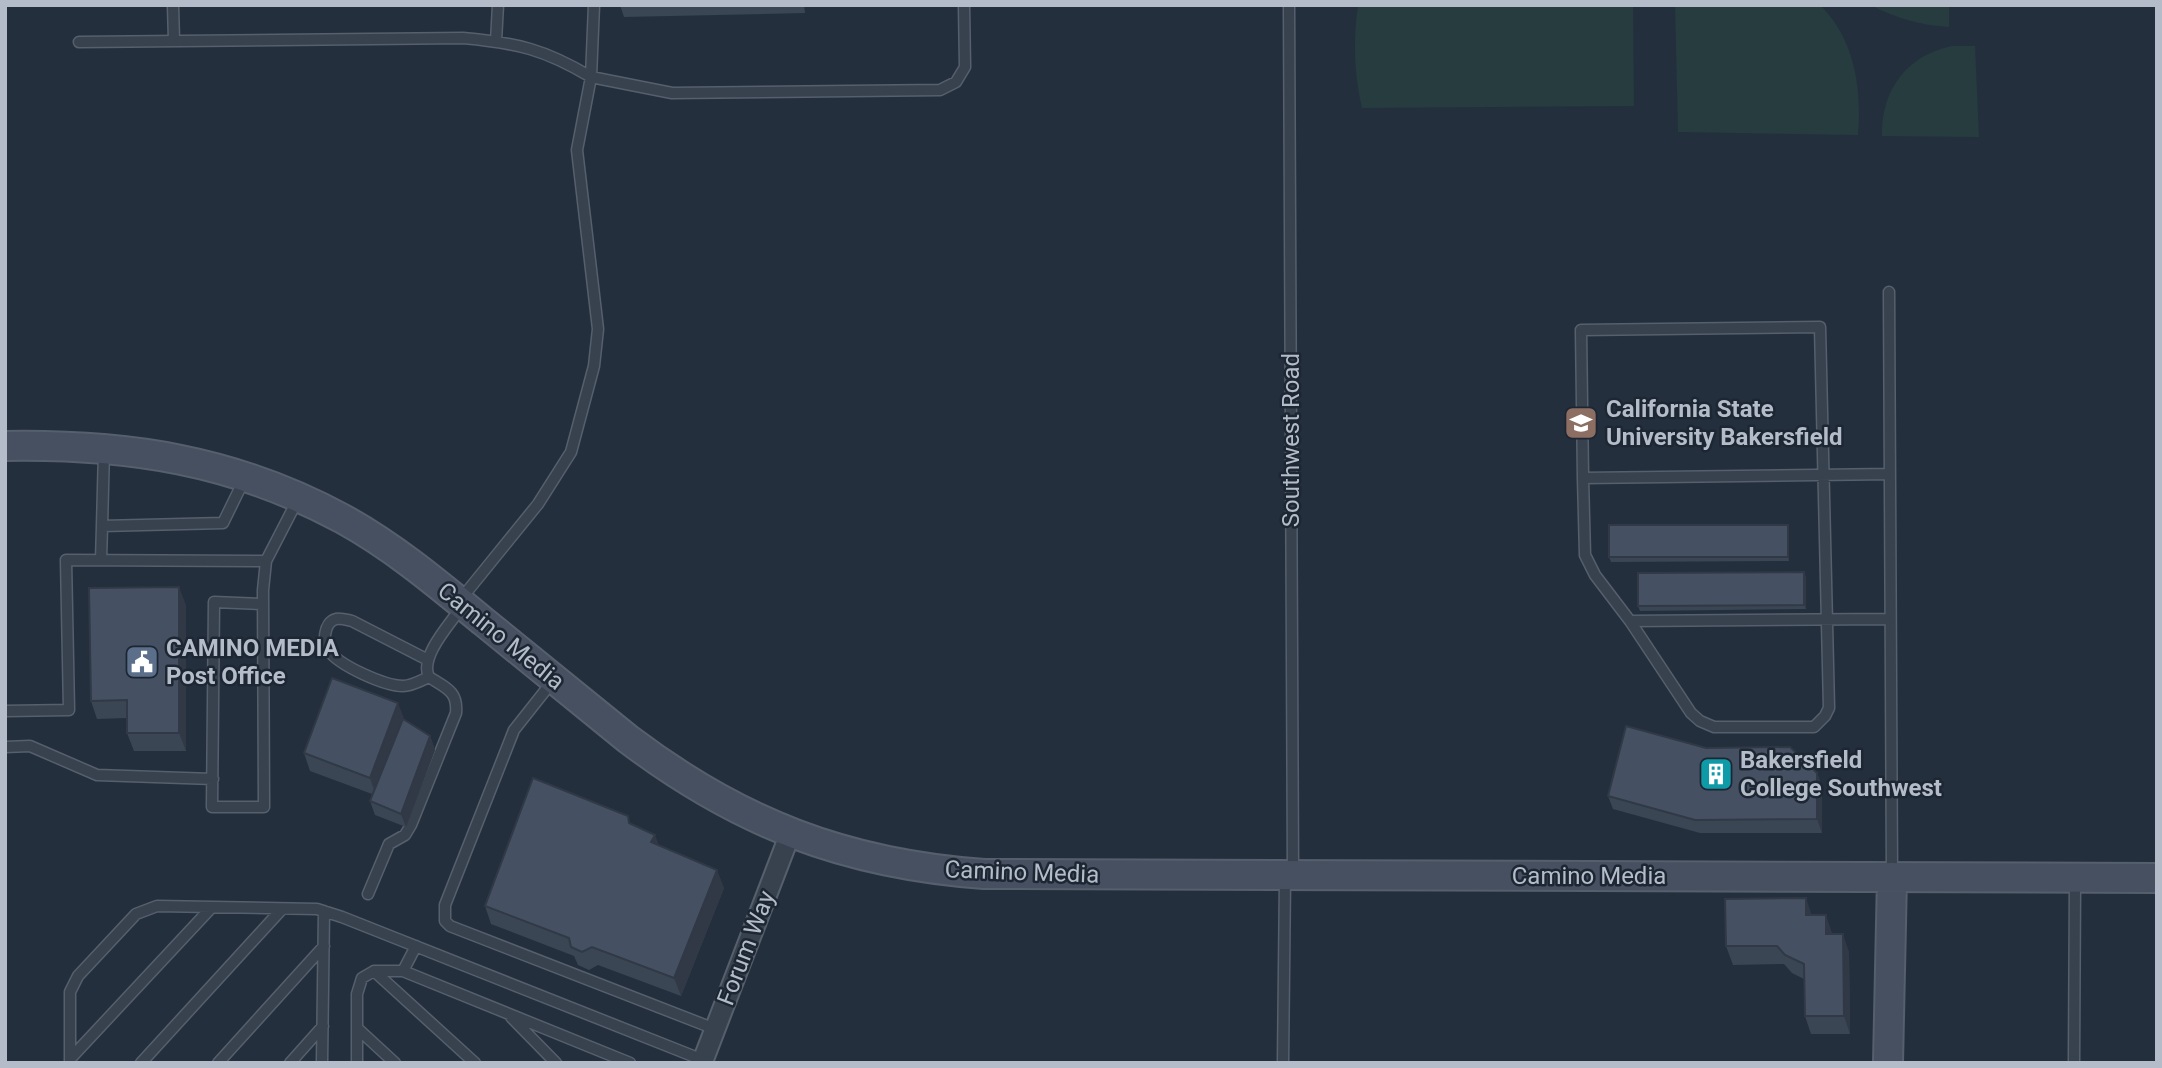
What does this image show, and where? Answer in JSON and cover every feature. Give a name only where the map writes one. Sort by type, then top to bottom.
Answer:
[{"type":"street","name":"Camino Media","points":[[5,446],[104,447],[156,454],[207,465],[299,497],[343,519],[422,571],[661,764],[742,812],[790,834],[891,863],[984,874],[2157,878]]},
{"type":"street","name":"Forum Way","points":[[702,1061],[790,834]]},
{"type":"street","points":[[1888,1063],[1892,877]]},
{"type":"lane","points":[[173,5],[174,41]]},
{"type":"lane","points":[[496,41],[498,5]]},
{"type":"lane","points":[[368,894],[389,844],[405,835],[411,825],[456,713],[457,701],[453,693],[429,677],[428,660],[461,603],[538,504],[571,452],[594,366],[598,329],[578,150],[592,77],[594,5]]},
{"type":"lane","points":[[79,42],[463,38],[510,42],[559,58],[592,77],[672,93],[940,90],[956,82],[965,67],[964,5]]},
{"type":"lane","name":"Southwest Road","points":[[1283,1063],[1289,875],[1289,5]]},
{"type":"lane","points":[[1889,292],[1892,877]]},
{"type":"lane","points":[[1820,327],[1824,475],[1829,708],[1814,727],[1714,727],[1700,721],[1691,713],[1630,621],[1595,575],[1585,555],[1581,330],[1820,327]]},
{"type":"lane","points":[[101,560],[104,447]]},
{"type":"lane","points":[[1583,478],[1890,474]]},
{"type":"lane","points":[[102,526],[223,523],[246,477]]},
{"type":"lane","points":[[263,604],[214,603],[212,807],[264,807],[263,604],[266,561],[299,497]]},
{"type":"lane","points":[[5,711],[69,710],[66,560],[266,561]]},
{"type":"lane","points":[[428,660],[352,621],[340,618],[328,625],[325,643],[328,650],[369,676],[403,686],[429,677]]},
{"type":"lane","points":[[1630,621],[1890,619]]},
{"type":"lane","points":[[554,679],[514,730],[445,905],[445,921],[462,931],[715,1029]]},
{"type":"lane","points":[[5,747],[30,746],[97,775],[213,779]]},
{"type":"lane","points":[[2074,1063],[2075,878]]},
{"type":"lane","points":[[70,1061],[69,992],[78,976],[136,914],[157,906],[324,911],[702,1061]]},
{"type":"lane","points":[[70,1061],[212,907]]},
{"type":"lane","points":[[141,1063],[282,909]]},
{"type":"lane","points":[[322,1063],[324,911]]},
{"type":"lane","points":[[218,1063],[324,946]]},
{"type":"lane","points":[[403,971],[415,946]]},
{"type":"lane","points":[[374,971],[475,1063]]},
{"type":"lane","points":[[357,1063],[357,994],[362,978],[374,971],[403,971],[629,1063]]},
{"type":"lane","points":[[508,1014],[556,1063]]},
{"type":"lane","points":[[290,1063],[323,1026]]},
{"type":"lane","points":[[357,1028],[395,1063]]},
{"type":"green space","points":[[1358,5],[1633,5],[1634,106],[1362,108],[1355,57]]},
{"type":"green space","points":[[1675,5],[1820,5],[1841,33],[1854,66],[1859,100],[1858,135],[1678,132]]},
{"type":"green space","points":[[1871,5],[1949,5],[1949,27],[1909,20]]},
{"type":"green space","points":[[1952,46],[1975,46],[1979,137],[1882,136],[1886,104],[1900,77],[1922,57]]},
{"type":"building","points":[[1609,525],[1788,525],[1788,557],[1609,557]]},
{"type":"building","points":[[1804,572],[1804,605],[1638,606],[1638,573]]},
{"type":"building","name":"CAMINO MEDIA Post Office","points":[[179,587],[179,733],[127,733],[127,700],[91,701],[89,588]]},
{"type":"building","points":[[332,678],[398,703],[370,778],[304,753]]},
{"type":"building","points":[[403,719],[430,736],[401,814],[370,801]]},
{"type":"building","name":"Bakersfield College Southwest","points":[[1626,726],[1706,748],[1790,747],[1817,773],[1817,819],[1695,820],[1608,796]]},
{"type":"building","points":[[533,778],[628,816],[629,823],[655,835],[651,842],[717,870],[674,978],[592,947],[582,952],[571,947],[569,938],[485,906]]},
{"type":"building","points":[[1806,898],[1806,915],[1826,915],[1826,934],[1843,934],[1844,1016],[1805,1016],[1804,964],[1785,955],[1777,946],[1726,946],[1725,899]]},
{"type":"place","name":"California State University Bakersfield","points":[[1581,423]]},
{"type":"place","name":"CAMINO MEDIA Post Office","points":[[142,662]]},
{"type":"place","name":"Bakersfield College Southwest","points":[[1716,774]]}]
